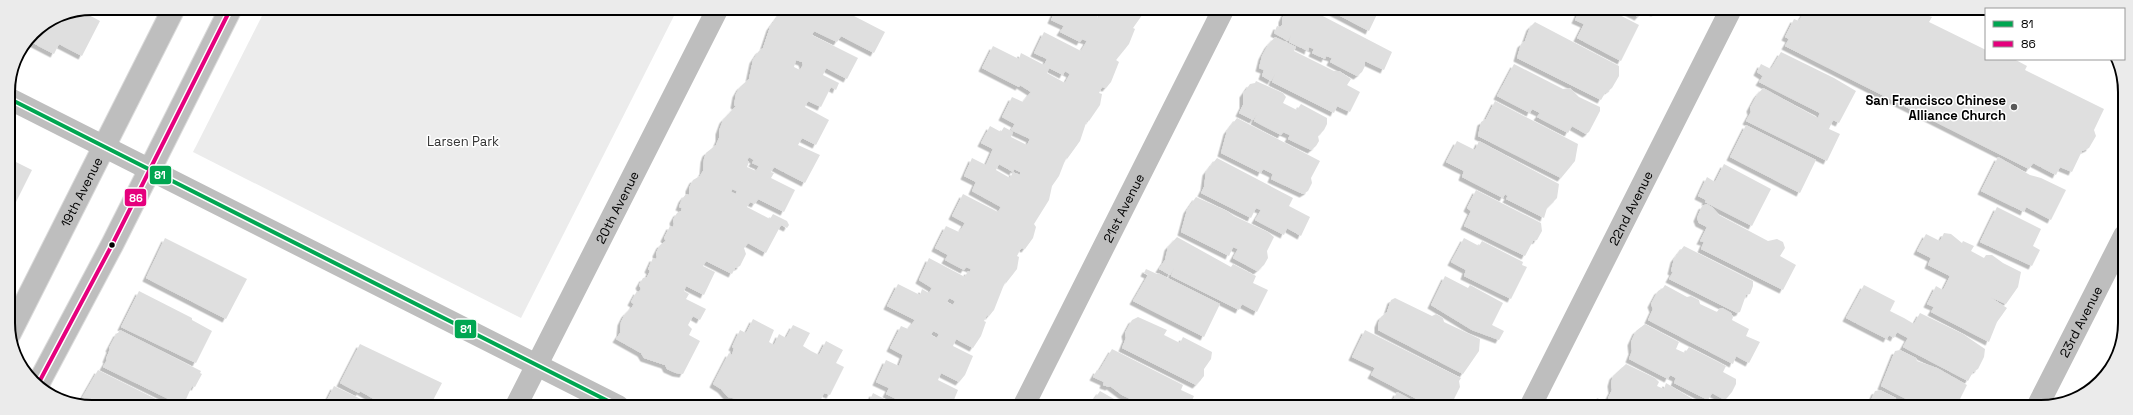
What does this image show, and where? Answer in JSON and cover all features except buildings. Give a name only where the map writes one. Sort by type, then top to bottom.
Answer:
[{"type":"main road","name":"19th Avenue","points":[[15,323],[171,15]]},
{"type":"main road","points":[[40,380],[150,170],[228,15]]},
{"type":"main road","name":"20th Avenue","points":[[519,400],[714,15]]},
{"type":"main road","name":"21st Avenue","points":[[1026,400],[1220,15]]},
{"type":"main road","name":"22nd Avenue","points":[[1534,400],[1728,15]]},
{"type":"main road","points":[[15,102],[606,400]]},
{"type":"main road","name":"23rd Avenue","points":[[2041,400],[2118,248]]},
{"type":"green space","name":"Larsen Park","points":[[262,15],[674,15],[521,318],[193,152]]},
{"type":"transit line","name":"86","points":[[40,380],[112,245],[227,15]]},
{"type":"transit line","name":"81","points":[[15,102],[606,400]]},
{"type":"place","name":"San Francisco Chinese Alliance Church","points":[[2014,107]]}]
